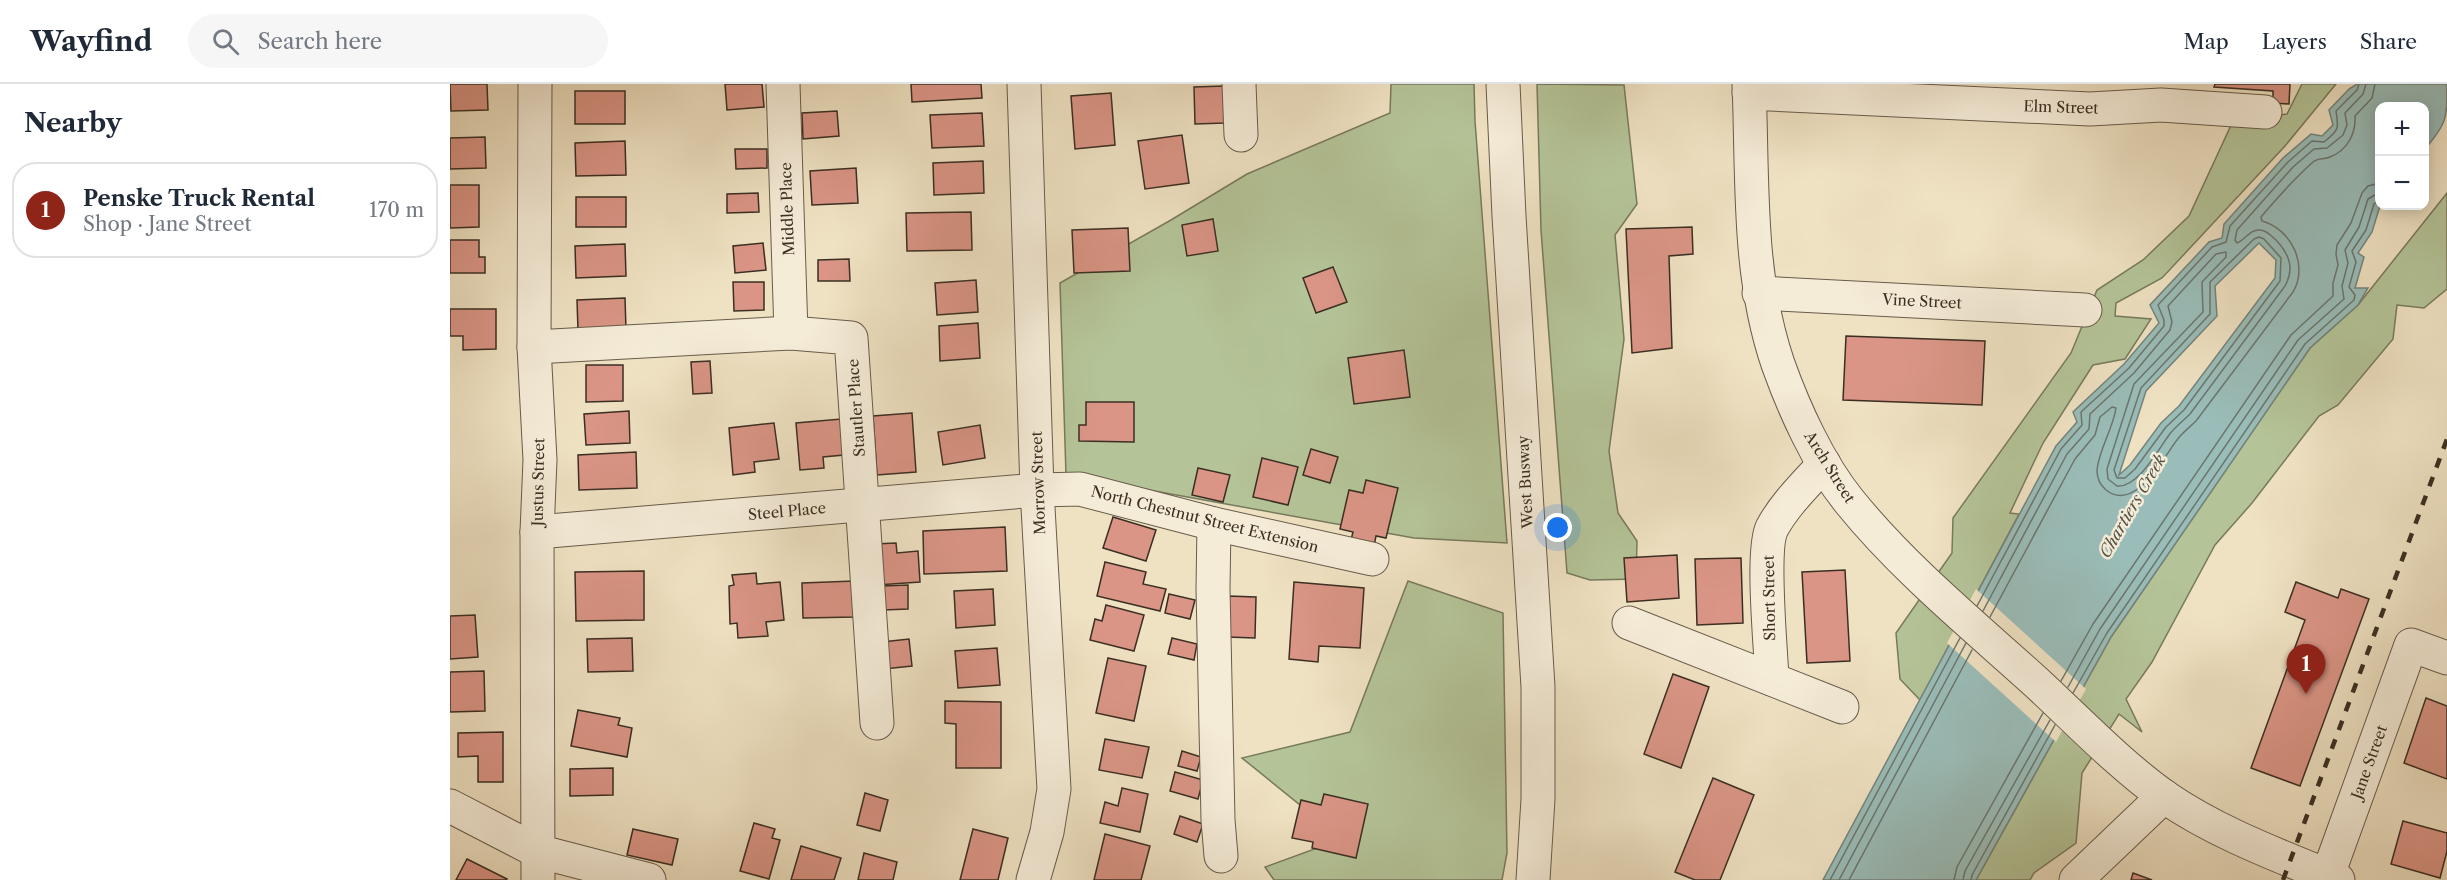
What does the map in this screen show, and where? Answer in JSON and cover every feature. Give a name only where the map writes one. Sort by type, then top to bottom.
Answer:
[{"type":"street","name":"Justus Street","points":[[535,84],[534,347],[540,460],[537,532],[538,866]]},
{"type":"street","name":"Middle Place","points":[[783,84],[791,333]]},
{"type":"street","name":"Morrow Street","points":[[1024,84],[1037,490],[1054,789],[1047,832],[1033,880]]},
{"type":"street","points":[[1239,84],[1241,135]]},
{"type":"street","name":"West Busway","points":[[1503,84],[1538,687],[1538,799],[1533,880]]},
{"type":"street","name":"Elm Street","points":[[1749,89],[2090,110],[2161,105],[2265,112]]},
{"type":"street","name":"Arch Street","points":[[1749,89],[1752,212],[1759,293],[1779,366],[1799,415],[1824,464],[1848,500],[1926,582],[2110,750],[2164,796],[2200,819],[2331,879]]},
{"type":"street","name":"Vine Street","points":[[1759,293],[2085,310]]},
{"type":"street","name":"Stautler Place","points":[[534,347],[791,333],[851,338],[877,723]]},
{"type":"street","name":"Short Street","points":[[1772,679],[1767,554],[1771,530],[1787,506],[1824,464]]},
{"type":"street","name":"North Chestnut Street Extension","points":[[1037,490],[1080,489],[1214,524],[1372,559]]},
{"type":"street","name":"Steel Place","points":[[537,532],[1037,490]]},
{"type":"street","points":[[1214,524],[1215,716],[1221,856]]},
{"type":"street","points":[[1629,623],[1842,707]]},
{"type":"street","name":"Jane Street","points":[[2331,879],[2411,645],[2447,658]]},
{"type":"street","points":[[2076,880],[2164,796]]},
{"type":"street","points":[[450,806],[538,866],[649,880]]},
{"type":"green space","points":[[1391,84],[1474,84],[1507,543],[1414,538],[1066,475],[1060,283],[1247,174],[1390,113]]},
{"type":"green space","points":[[1537,84],[1624,85],[1637,204],[1615,235],[1624,339],[1609,451],[1618,513],[1637,541],[1636,579],[1590,580],[1567,573],[1541,230]]},
{"type":"green space","points":[[2302,84],[2336,84],[2285,146],[2162,278],[2116,303],[2115,316],[2151,319],[2125,359],[2093,365],[2043,443],[2010,513],[2019,514],[1920,700],[1900,679],[1896,633],[1952,553],[1953,518],[2071,353],[2097,290],[2143,260],[2189,216],[2233,121],[2287,114]]},
{"type":"green space","points":[[2447,193],[2447,289],[2424,308],[2397,305],[2393,339],[2338,405],[2319,416],[2252,503],[2215,545],[2152,662],[2126,699],[2142,732],[2119,714],[2082,773],[2076,843],[2034,873],[2030,880],[1976,880],[2111,637],[2310,348],[2358,305]]},
{"type":"green space","points":[[1408,581],[1503,613],[1507,853],[1502,880],[1274,880],[1265,867],[1342,839],[1242,758],[1350,732]]},
{"type":"water","name":"Chartiers Creek","points":[[2357,84],[2447,84],[2444,120],[2429,144],[2429,102],[2375,102],[2375,210],[2379,210],[2372,232],[2358,253],[2364,257],[2355,288],[2368,288],[2358,305],[2310,348],[2111,637],[1976,880],[1823,880],[2056,446],[2077,422],[2073,412],[2124,364],[2159,323],[2150,305],[2209,242],[2222,238],[2224,224],[2283,158],[2311,134],[2322,136],[2333,125],[2329,110]],"holes":[[[2259,243],[2276,260],[2275,278],[2179,406],[2161,423],[2130,465],[2119,475],[2146,391],[2217,316],[2215,286]]]},
{"type":"pier","points":[[1976,589],[2086,689],[2056,742],[1947,643]]},
{"type":"building","points":[[450,84],[487,84],[488,110],[451,111]]},
{"type":"building","points":[[725,84],[762,84],[764,107],[727,110]]},
{"type":"building","points":[[911,84],[981,84],[982,98],[912,102]]},
{"type":"building","points":[[2215,84],[2290,84],[2289,104],[2273,103],[2273,91],[2214,87]]},
{"type":"building","points":[[1224,86],[1225,123],[1195,124],[1194,87]]},
{"type":"building","points":[[575,91],[625,91],[625,124],[575,124]]},
{"type":"building","points":[[1111,93],[1115,145],[1075,149],[1071,96]]},
{"type":"building","points":[[837,111],[839,136],[803,139],[802,113]]},
{"type":"building","points":[[982,113],[984,146],[932,148],[930,115]]},
{"type":"building","points":[[1182,135],[1189,183],[1145,189],[1138,141]]},
{"type":"building","points":[[485,137],[486,168],[450,169],[450,138]]},
{"type":"building","points":[[625,141],[626,175],[576,176],[575,143]]},
{"type":"building","points":[[735,149],[767,149],[767,168],[736,169]]},
{"type":"building","points":[[983,161],[984,193],[934,195],[933,163]]},
{"type":"building","points":[[856,168],[858,203],[812,205],[810,171]]},
{"type":"building","points":[[450,185],[479,185],[479,227],[450,228]]},
{"type":"building","points":[[758,193],[759,212],[727,213],[727,194]]},
{"type":"building","points":[[576,197],[626,197],[626,227],[576,227]]},
{"type":"building","points":[[971,212],[972,250],[907,251],[906,213]]},
{"type":"building","points":[[1213,219],[1218,251],[1187,256],[1182,225]]},
{"type":"building","points":[[1692,227],[1693,254],[1669,256],[1672,348],[1632,353],[1626,229]]},
{"type":"building","points":[[1128,228],[1130,271],[1074,273],[1072,230]]},
{"type":"building","points":[[450,240],[479,240],[479,257],[485,257],[485,273],[450,273]]},
{"type":"building","points":[[763,243],[766,270],[735,273],[733,246]]},
{"type":"building","points":[[625,244],[626,276],[576,278],[575,246]]},
{"type":"building","points":[[849,259],[850,281],[818,281],[818,260]]},
{"type":"building","points":[[1333,267],[1347,302],[1316,313],[1303,278]]},
{"type":"building","points":[[976,280],[978,312],[937,315],[935,283]]},
{"type":"building","points":[[733,282],[764,282],[764,310],[734,311]]},
{"type":"building","points":[[625,298],[626,329],[578,330],[577,300]]},
{"type":"building","points":[[450,309],[496,309],[496,349],[463,350],[463,336],[450,336]]},
{"type":"building","points":[[978,323],[980,358],[940,361],[939,326]]},
{"type":"building","points":[[1846,336],[1985,341],[1982,405],[1843,400]]},
{"type":"building","points":[[1404,350],[1410,397],[1354,404],[1348,358]]},
{"type":"building","points":[[710,361],[712,393],[693,394],[691,362]]},
{"type":"building","points":[[586,365],[623,365],[623,401],[586,402]]},
{"type":"building","points":[[1086,402],[1134,402],[1134,442],[1079,441],[1079,425],[1086,425]]},
{"type":"building","points":[[629,411],[630,443],[586,445],[584,414]]},
{"type":"building","points":[[912,413],[916,472],[877,475],[873,416]]},
{"type":"building","points":[[841,419],[844,455],[823,457],[824,468],[800,470],[796,423]]},
{"type":"building","points":[[774,423],[779,459],[754,462],[755,472],[733,475],[729,428]]},
{"type":"building","points":[[980,425],[985,458],[943,465],[938,432]]},
{"type":"building","points":[[1311,449],[1338,457],[1330,483],[1303,475]]},
{"type":"building","points":[[636,452],[637,488],[579,490],[578,455]]},
{"type":"building","points":[[1262,458],[1298,467],[1288,505],[1253,497]]},
{"type":"building","points":[[1198,468],[1230,475],[1223,502],[1192,495]]},
{"type":"building","points":[[1366,480],[1398,488],[1386,538],[1376,536],[1374,546],[1351,540],[1353,532],[1340,529],[1349,490],[1363,493]]},
{"type":"building","points":[[1113,517],[1156,530],[1146,561],[1103,548]]},
{"type":"building","points":[[1005,527],[1007,571],[924,574],[923,531]]},
{"type":"building","points":[[896,543],[897,553],[918,551],[920,582],[877,585],[874,544]]},
{"type":"building","points":[[1677,555],[1679,598],[1627,602],[1624,558]]},
{"type":"building","points":[[1741,558],[1743,623],[1697,625],[1695,559]]},
{"type":"building","points":[[1105,562],[1146,572],[1143,584],[1166,589],[1160,611],[1097,596]]},
{"type":"building","points":[[1845,570],[1850,661],[1807,663],[1802,572]]},
{"type":"building","points":[[644,571],[644,620],[576,621],[575,572]]},
{"type":"building","points":[[756,573],[757,584],[780,582],[784,620],[766,622],[768,636],[738,638],[737,623],[730,624],[729,586],[734,585],[732,575]]},
{"type":"building","points":[[854,581],[855,617],[803,618],[802,583]]},
{"type":"building","points":[[1294,582],[1364,588],[1360,648],[1319,646],[1318,662],[1289,659]]},
{"type":"building","points":[[2296,582],[2338,598],[2341,589],[2369,599],[2300,786],[2251,768],[2305,620],[2285,612]]},
{"type":"building","points":[[908,585],[908,609],[883,610],[883,586]]},
{"type":"building","points":[[993,589],[995,625],[956,628],[954,591]]},
{"type":"building","points":[[1169,594],[1195,600],[1190,619],[1165,613]]},
{"type":"building","points":[[1228,596],[1256,597],[1255,638],[1227,637]]},
{"type":"building","points":[[1106,605],[1144,615],[1134,651],[1090,640],[1095,619],[1102,621]]},
{"type":"building","points":[[475,615],[478,657],[450,659],[450,616]]},
{"type":"building","points":[[632,638],[633,671],[588,672],[587,639]]},
{"type":"building","points":[[1172,638],[1197,644],[1194,660],[1168,654]]},
{"type":"building","points":[[909,639],[912,666],[884,669],[882,642]]},
{"type":"building","points":[[997,648],[1000,685],[958,688],[955,651]]},
{"type":"building","points":[[1108,658],[1146,666],[1134,721],[1096,713]]},
{"type":"building","points":[[484,671],[485,711],[450,712],[450,672]]},
{"type":"building","points":[[1673,674],[1709,687],[1681,768],[1644,754]]},
{"type":"building","points":[[2426,698],[2447,706],[2447,779],[2404,763]]},
{"type":"building","points":[[945,701],[1001,702],[1001,768],[956,768],[956,724],[945,723]]},
{"type":"building","points":[[578,710],[620,718],[618,725],[632,728],[627,757],[571,746]]},
{"type":"building","points":[[503,732],[503,782],[478,782],[478,756],[458,757],[458,733]]},
{"type":"building","points":[[1105,739],[1149,747],[1142,778],[1099,770]]},
{"type":"building","points":[[1182,751],[1201,757],[1197,771],[1178,766]]},
{"type":"building","points":[[613,768],[613,795],[570,796],[570,769]]},
{"type":"building","points":[[1175,772],[1203,780],[1198,799],[1170,791]]},
{"type":"building","points":[[1713,778],[1754,795],[1720,880],[1695,880],[1675,872]]},
{"type":"building","points":[[1122,788],[1148,794],[1140,832],[1100,823],[1105,802],[1118,806]]},
{"type":"building","points":[[865,793],[888,800],[880,831],[857,825]]},
{"type":"building","points":[[1324,794],[1368,804],[1356,858],[1312,848],[1313,842],[1292,838],[1301,800],[1321,805]]},
{"type":"building","points":[[1180,816],[1203,824],[1197,842],[1174,834]]},
{"type":"building","points":[[2403,821],[2447,833],[2447,851],[2440,878],[2391,864]]},
{"type":"building","points":[[754,823],[775,829],[772,838],[780,840],[769,879],[740,871]]},
{"type":"building","points":[[633,829],[678,839],[672,865],[627,855]]},
{"type":"building","points":[[973,829],[1008,838],[998,880],[960,880]]},
{"type":"building","points":[[1105,834],[1150,846],[1141,880],[1094,880]]},
{"type":"building","points":[[801,846],[841,858],[834,880],[791,880]]},
{"type":"building","points":[[864,853],[897,862],[893,880],[858,880]]},
{"type":"building","points":[[467,859],[507,879],[456,880]]},
{"type":"building","points":[[2133,873],[2152,880],[2131,880]]},
{"type":"railway","points":[[2283,880],[2447,439]]},
{"type":"place","name":"Penske Truck Rental","points":[[2306,694]]}]
